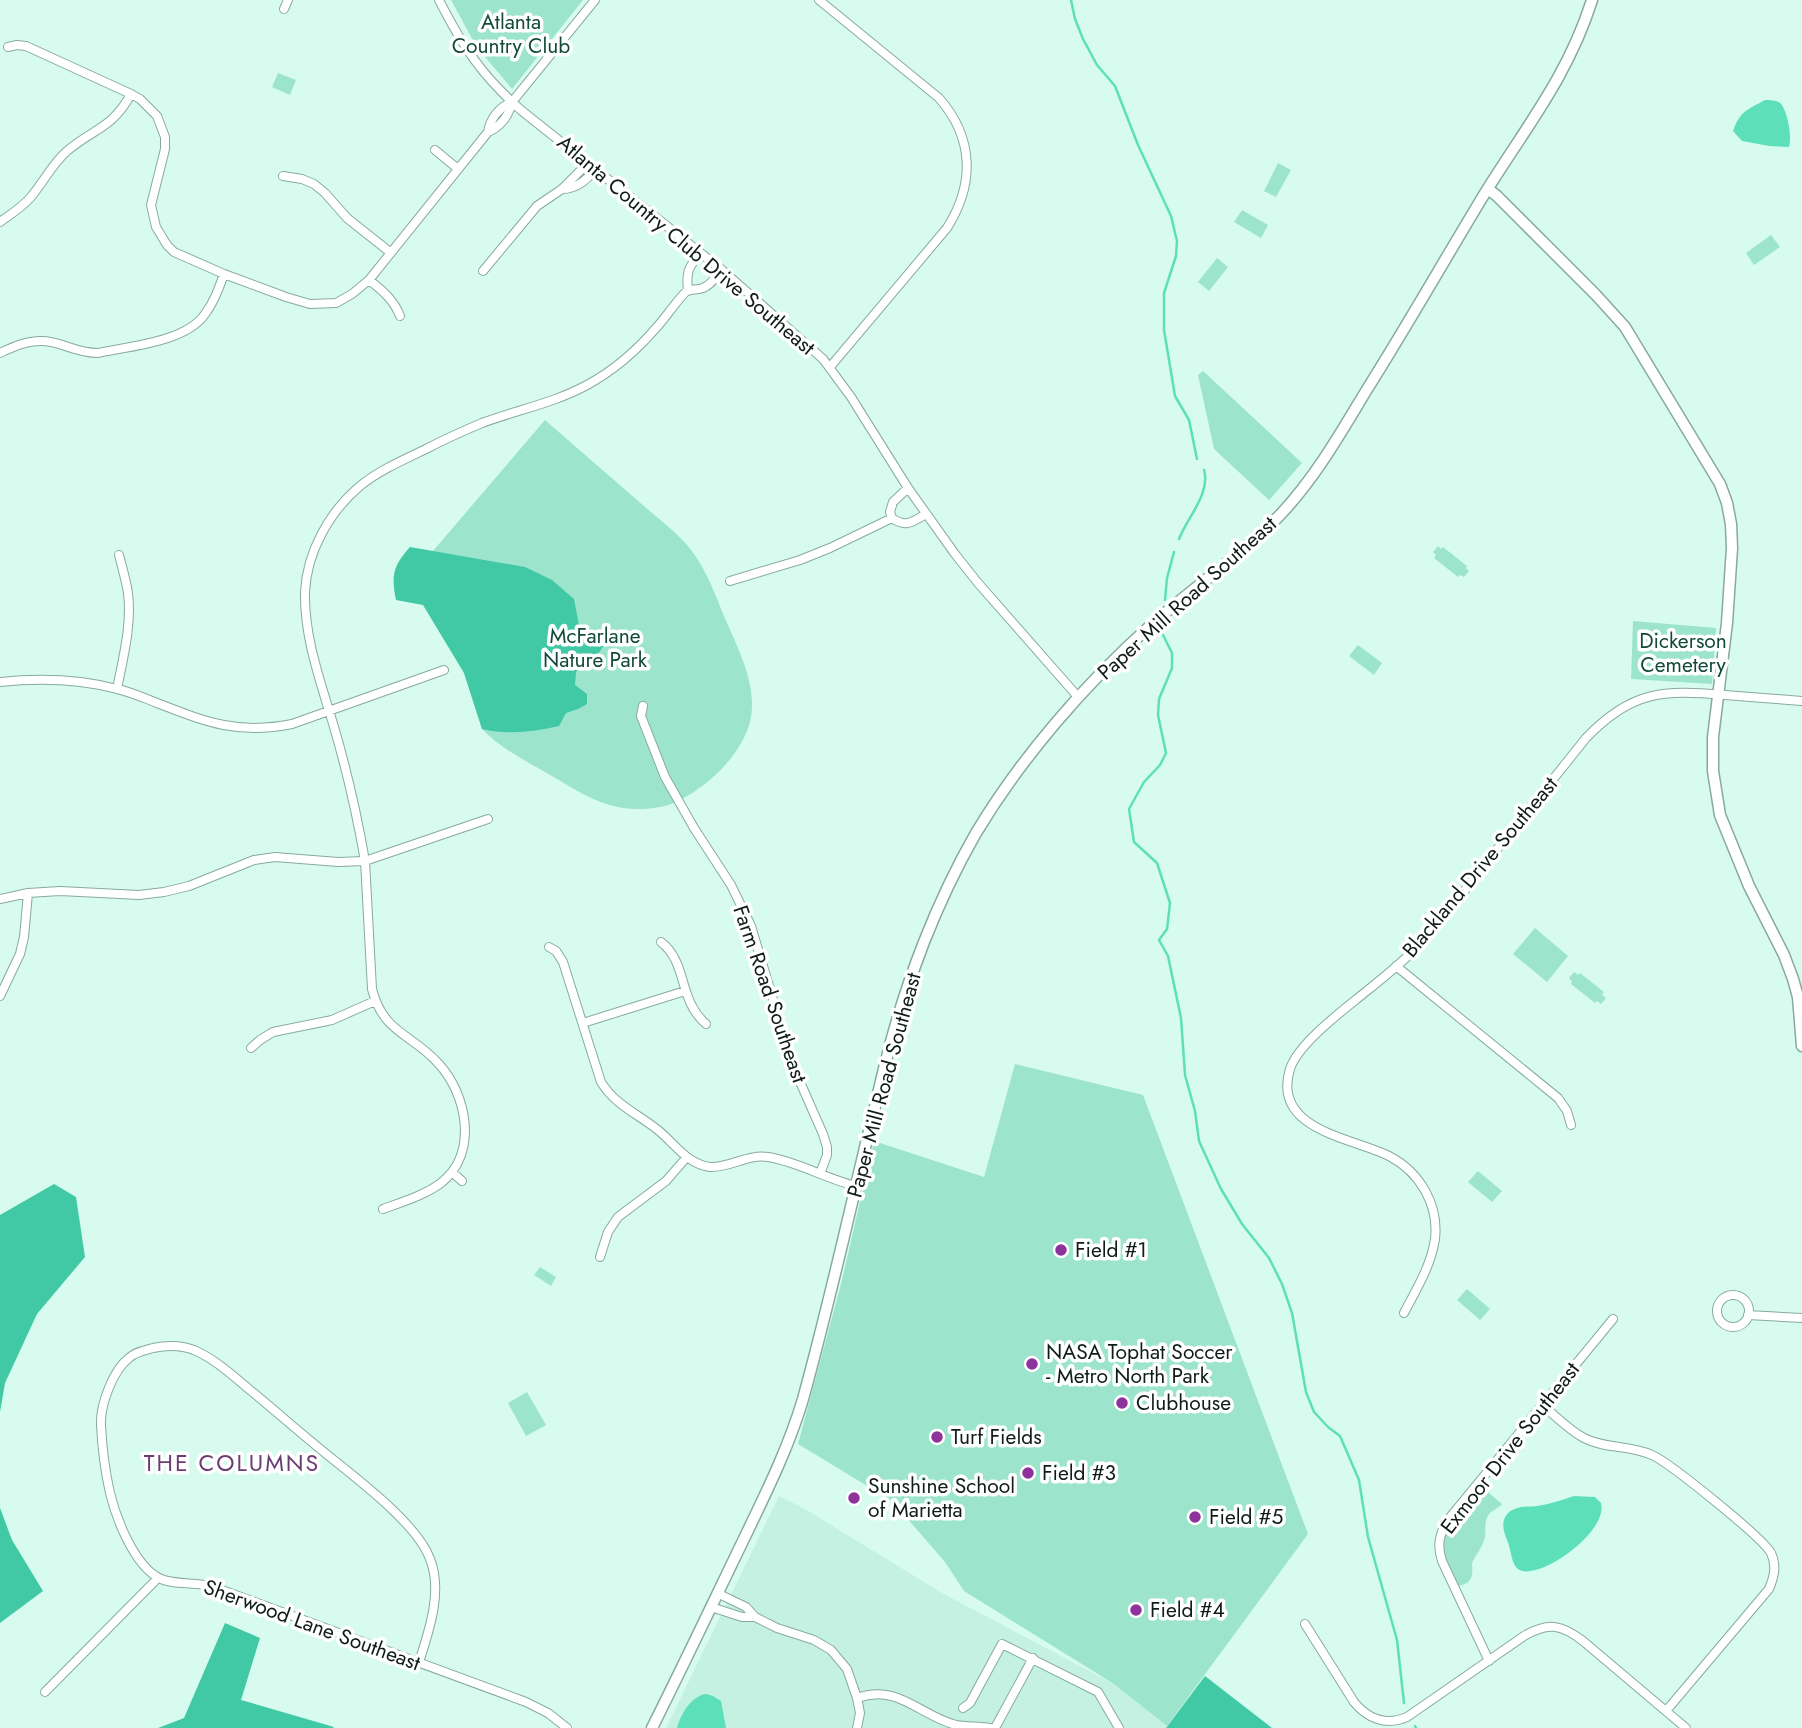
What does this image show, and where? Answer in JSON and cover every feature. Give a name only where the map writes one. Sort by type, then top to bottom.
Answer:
[{"type":"street","points":[[285,9],[288,0]]},
{"type":"street","name":"Atlanta Country Club Drive Southeast","points":[[439,0],[468,54],[488,79],[512,102],[722,270],[830,367],[926,514],[978,583],[1079,698]]},
{"type":"street","points":[[8,47],[26,46],[131,94],[157,116],[165,137],[164,157],[151,205],[156,227],[167,246],[174,252],[298,301],[310,304],[336,303],[369,280],[488,132],[502,122],[511,109],[512,102],[595,0]]},
{"type":"street","points":[[819,0],[939,98],[958,127],[967,159],[962,198],[947,228],[830,367]]},
{"type":"street","name":"Paper Mill Road Southeast","points":[[652,1728],[766,1492],[795,1423],[819,1337],[894,1033],[918,960],[973,840],[1005,789],[1079,698],[1139,636],[1248,544],[1298,495],[1340,435],[1488,189],[1555,86],[1574,49],[1592,0]]},
{"type":"street","points":[[0,222],[20,208],[65,152],[112,121],[131,94]]},
{"type":"street","points":[[435,150],[458,169]]},
{"type":"street","points":[[483,271],[537,206],[562,189],[588,163]]},
{"type":"street","points":[[562,189],[574,187],[596,169]]},
{"type":"street","points":[[283,176],[314,184],[347,218],[391,253]]},
{"type":"street","points":[[1488,189],[1625,327],[1720,484],[1727,503],[1732,548],[1727,623],[1713,737],[1713,771],[1720,815],[1744,875],[1793,979],[1798,997],[1802,1046]]},
{"type":"street","points":[[688,291],[686,275],[689,266],[700,253]]},
{"type":"street","points":[[383,1209],[427,1192],[452,1172],[463,1151],[464,1117],[454,1088],[441,1066],[395,1029],[375,1001],[365,861],[353,795],[306,622],[305,590],[316,545],[325,526],[361,485],[433,445],[483,423],[588,385],[634,351],[688,291],[712,283],[722,270]]},
{"type":"street","points":[[0,353],[33,341],[43,341],[88,353],[172,337],[185,332],[204,316],[224,274]]},
{"type":"street","points":[[369,280],[390,298],[400,316]]},
{"type":"street","points":[[908,488],[893,502],[890,512],[892,517],[899,523],[908,524],[926,514]]},
{"type":"street","points":[[730,581],[800,560],[892,517]]},
{"type":"street","points":[[117,688],[129,608],[128,591],[119,555]]},
{"type":"street","points":[[0,682],[45,679],[117,688],[194,718],[235,728],[271,728],[292,724],[444,670]]},
{"type":"street","name":"Blackland Drive Southeast","points":[[1404,1313],[1424,1273],[1435,1237],[1434,1215],[1426,1192],[1411,1172],[1391,1157],[1316,1129],[1307,1123],[1294,1109],[1288,1091],[1290,1069],[1304,1048],[1339,1013],[1418,946],[1601,723],[1627,705],[1668,692],[1802,701]]},
{"type":"street","name":"Farm Road Southeast","points":[[643,706],[641,716],[665,777],[731,885],[751,926],[793,1066],[827,1147],[827,1156],[820,1174]]},
{"type":"street","points":[[0,899],[28,893],[60,891],[139,895],[164,892],[189,886],[254,860],[275,857],[338,862],[365,861],[488,819]]},
{"type":"street","points":[[0,996],[20,954],[28,893]]},
{"type":"street","points":[[661,943],[670,949],[694,1012],[706,1024]]},
{"type":"street","points":[[549,947],[556,951],[563,962],[601,1082],[606,1090],[619,1104],[659,1131],[686,1157],[695,1163],[712,1167],[747,1158],[769,1158],[856,1186]]},
{"type":"street","points":[[1396,966],[1558,1098],[1567,1111],[1570,1125]]},
{"type":"street","points":[[583,1023],[685,991]]},
{"type":"street","points":[[251,1048],[273,1032],[332,1020],[375,1001]]},
{"type":"street","points":[[600,1257],[608,1232],[618,1217],[666,1181],[686,1157]]},
{"type":"street","points":[[452,1172],[462,1181]]},
{"type":"street","points":[[1739,1296],[1745,1300],[1748,1315],[1738,1326],[1730,1326],[1723,1324],[1718,1318],[1717,1310],[1724,1297],[1739,1296]]},
{"type":"street","points":[[1748,1315],[1802,1318]]},
{"type":"street","name":"Exmoor Drive Southeast","points":[[1489,1661],[1442,1561],[1439,1538],[1447,1521],[1613,1319]]},
{"type":"street","points":[[46,1692],[158,1578],[134,1552],[120,1526],[110,1492],[101,1423],[106,1398],[123,1363],[134,1354],[167,1346],[183,1346],[208,1357],[220,1366],[340,1465],[413,1531],[430,1557],[435,1580],[433,1607],[419,1662]]},
{"type":"street","points":[[1542,1405],[1583,1438],[1654,1456],[1760,1539],[1771,1553],[1775,1569],[1769,1589],[1666,1711]]},
{"type":"street","name":"Sherwood Lane Southeast","points":[[158,1578],[211,1586],[419,1662],[526,1702],[548,1713],[567,1728]]},
{"type":"street","points":[[718,1593],[746,1607],[755,1617],[814,1640],[831,1650],[847,1669],[853,1683],[860,1713],[857,1728]]},
{"type":"street","points":[[711,1607],[742,1617],[755,1617]]},
{"type":"street","points":[[1305,1624],[1361,1710],[1383,1721],[1407,1717],[1534,1630],[1555,1626],[1575,1635],[1686,1728]]},
{"type":"street","points":[[963,1708],[970,1703],[1002,1644],[1098,1692],[1119,1728]]},
{"type":"street","points":[[857,1698],[877,1694],[893,1696],[957,1725],[992,1728],[1033,1658]]},
{"type":"shaded area","points":[[1765,100],[1776,101],[1782,105],[1789,126],[1789,147],[1742,141],[1733,131],[1741,115]]},
{"type":"shaded area","points":[[779,1496],[805,1509],[942,1593],[1114,1684],[1167,1726],[1166,1728],[666,1728]]},
{"type":"shaded area","points":[[1574,1496],[1595,1497],[1601,1503],[1601,1515],[1594,1528],[1570,1552],[1555,1562],[1540,1569],[1518,1569],[1512,1560],[1504,1529],[1506,1515],[1521,1507],[1542,1505]]},
{"type":"shaded area","points":[[706,1694],[721,1701],[726,1728],[677,1728],[687,1706]]},
{"type":"green space","name":"Atlanta Country Club","points":[[451,0],[583,0],[512,89],[476,46]]},
{"type":"green space","points":[[278,73],[296,80],[290,95],[272,87]]},
{"type":"green space","points":[[1278,163],[1291,170],[1276,197],[1264,191]]},
{"type":"green space","points":[[1242,210],[1268,225],[1261,238],[1234,222]]},
{"type":"green space","points":[[1771,235],[1780,247],[1754,265],[1746,253]]},
{"type":"green space","points":[[1217,258],[1228,267],[1209,291],[1198,282]]},
{"type":"green space","points":[[1203,371],[1302,463],[1269,500],[1214,449],[1198,375]]},
{"type":"green space","name":"McFarlane Nature Park","points":[[545,420],[669,527],[691,550],[710,582],[747,672],[752,695],[750,722],[736,752],[699,789],[666,806],[630,809],[596,800],[516,755],[482,729],[430,567],[433,551]]},
{"type":"green space","points":[[1438,546],[1467,566],[1469,571],[1464,577],[1458,577],[1434,558],[1436,555],[1433,552]]},
{"type":"green space","points":[[410,547],[525,567],[552,580],[574,599],[580,631],[596,634],[605,643],[595,656],[576,672],[575,685],[587,694],[587,704],[566,713],[559,726],[521,732],[482,729],[464,673],[423,605],[396,600],[395,571]]},
{"type":"green space","name":"Dickerson Cemetery","points":[[1633,621],[1716,628],[1712,684],[1631,679]]},
{"type":"green space","points":[[1358,645],[1382,663],[1374,675],[1349,656]]},
{"type":"green space","points":[[1535,928],[1568,956],[1547,982],[1513,954]]},
{"type":"green space","points":[[1574,972],[1578,975],[1580,973],[1604,992],[1602,995],[1606,998],[1601,1004],[1597,1001],[1595,1003],[1571,984],[1569,978]]},
{"type":"green space","name":"NASA Tophat Soccer - Metro North Park","points":[[1015,1064],[1143,1095],[1308,1534],[1167,1726],[1114,1684],[964,1591],[945,1562],[892,1501],[798,1444],[841,1284],[874,1141],[984,1177]]},
{"type":"green space","points":[[1478,1171],[1502,1191],[1492,1202],[1468,1182]]},
{"type":"green space","points":[[54,1184],[76,1197],[85,1257],[37,1314],[5,1383],[0,1412],[0,1215]]},
{"type":"green space","points":[[540,1267],[556,1277],[551,1286],[534,1275]]},
{"type":"green space","points":[[1467,1289],[1490,1309],[1480,1320],[1457,1300]]},
{"type":"green space","points":[[527,1392],[546,1425],[526,1436],[508,1403]]},
{"type":"green space","points":[[1481,1486],[1502,1504],[1487,1517],[1484,1541],[1472,1563],[1471,1578],[1467,1583],[1458,1586],[1442,1542],[1449,1524]]},
{"type":"green space","points":[[0,1508],[12,1540],[43,1591],[0,1623]]},
{"type":"green space","points":[[225,1623],[260,1638],[241,1700],[334,1727],[158,1728],[184,1718]]},
{"type":"green space","points":[[1205,1676],[1272,1728],[1166,1728]]},
{"type":"waterway","points":[[1071,0],[1083,39],[1097,65],[1115,86],[1138,145],[1171,216],[1177,241],[1176,256],[1164,293],[1164,330],[1175,396],[1189,420],[1197,459]]},
{"type":"waterway","points":[[1179,539],[1204,488],[1204,470]]},
{"type":"waterway","points":[[1165,600],[1174,552]]},
{"type":"waterway","points":[[1161,631],[1172,653],[1172,668],[1159,699],[1158,715],[1166,753],[1160,765],[1144,782],[1129,809],[1134,842],[1157,863],[1170,903],[1167,929],[1159,940],[1168,956],[1181,1018],[1185,1075],[1195,1111],[1199,1141],[1221,1189],[1242,1224],[1269,1258],[1282,1284],[1292,1313],[1306,1392],[1314,1412],[1340,1436],[1359,1480],[1368,1537],[1397,1640],[1404,1703]]},
{"type":"place","name":"Field #1","points":[[1061,1250]]},
{"type":"place","name":"NASA Tophat Soccer - Metro North Park","points":[[1032,1364]]},
{"type":"place","name":"Clubhouse","points":[[1122,1403]]},
{"type":"place","name":"Turf Fields","points":[[937,1437]]},
{"type":"place","name":"Field #3","points":[[1028,1473]]},
{"type":"place","name":"Sunshine School of Marietta","points":[[854,1498]]},
{"type":"place","name":"Field #5","points":[[1195,1517]]},
{"type":"place","name":"Field #4","points":[[1136,1610]]},
{"type":"district","name":"THE COLUMNS","points":[[232,1463]]}]
